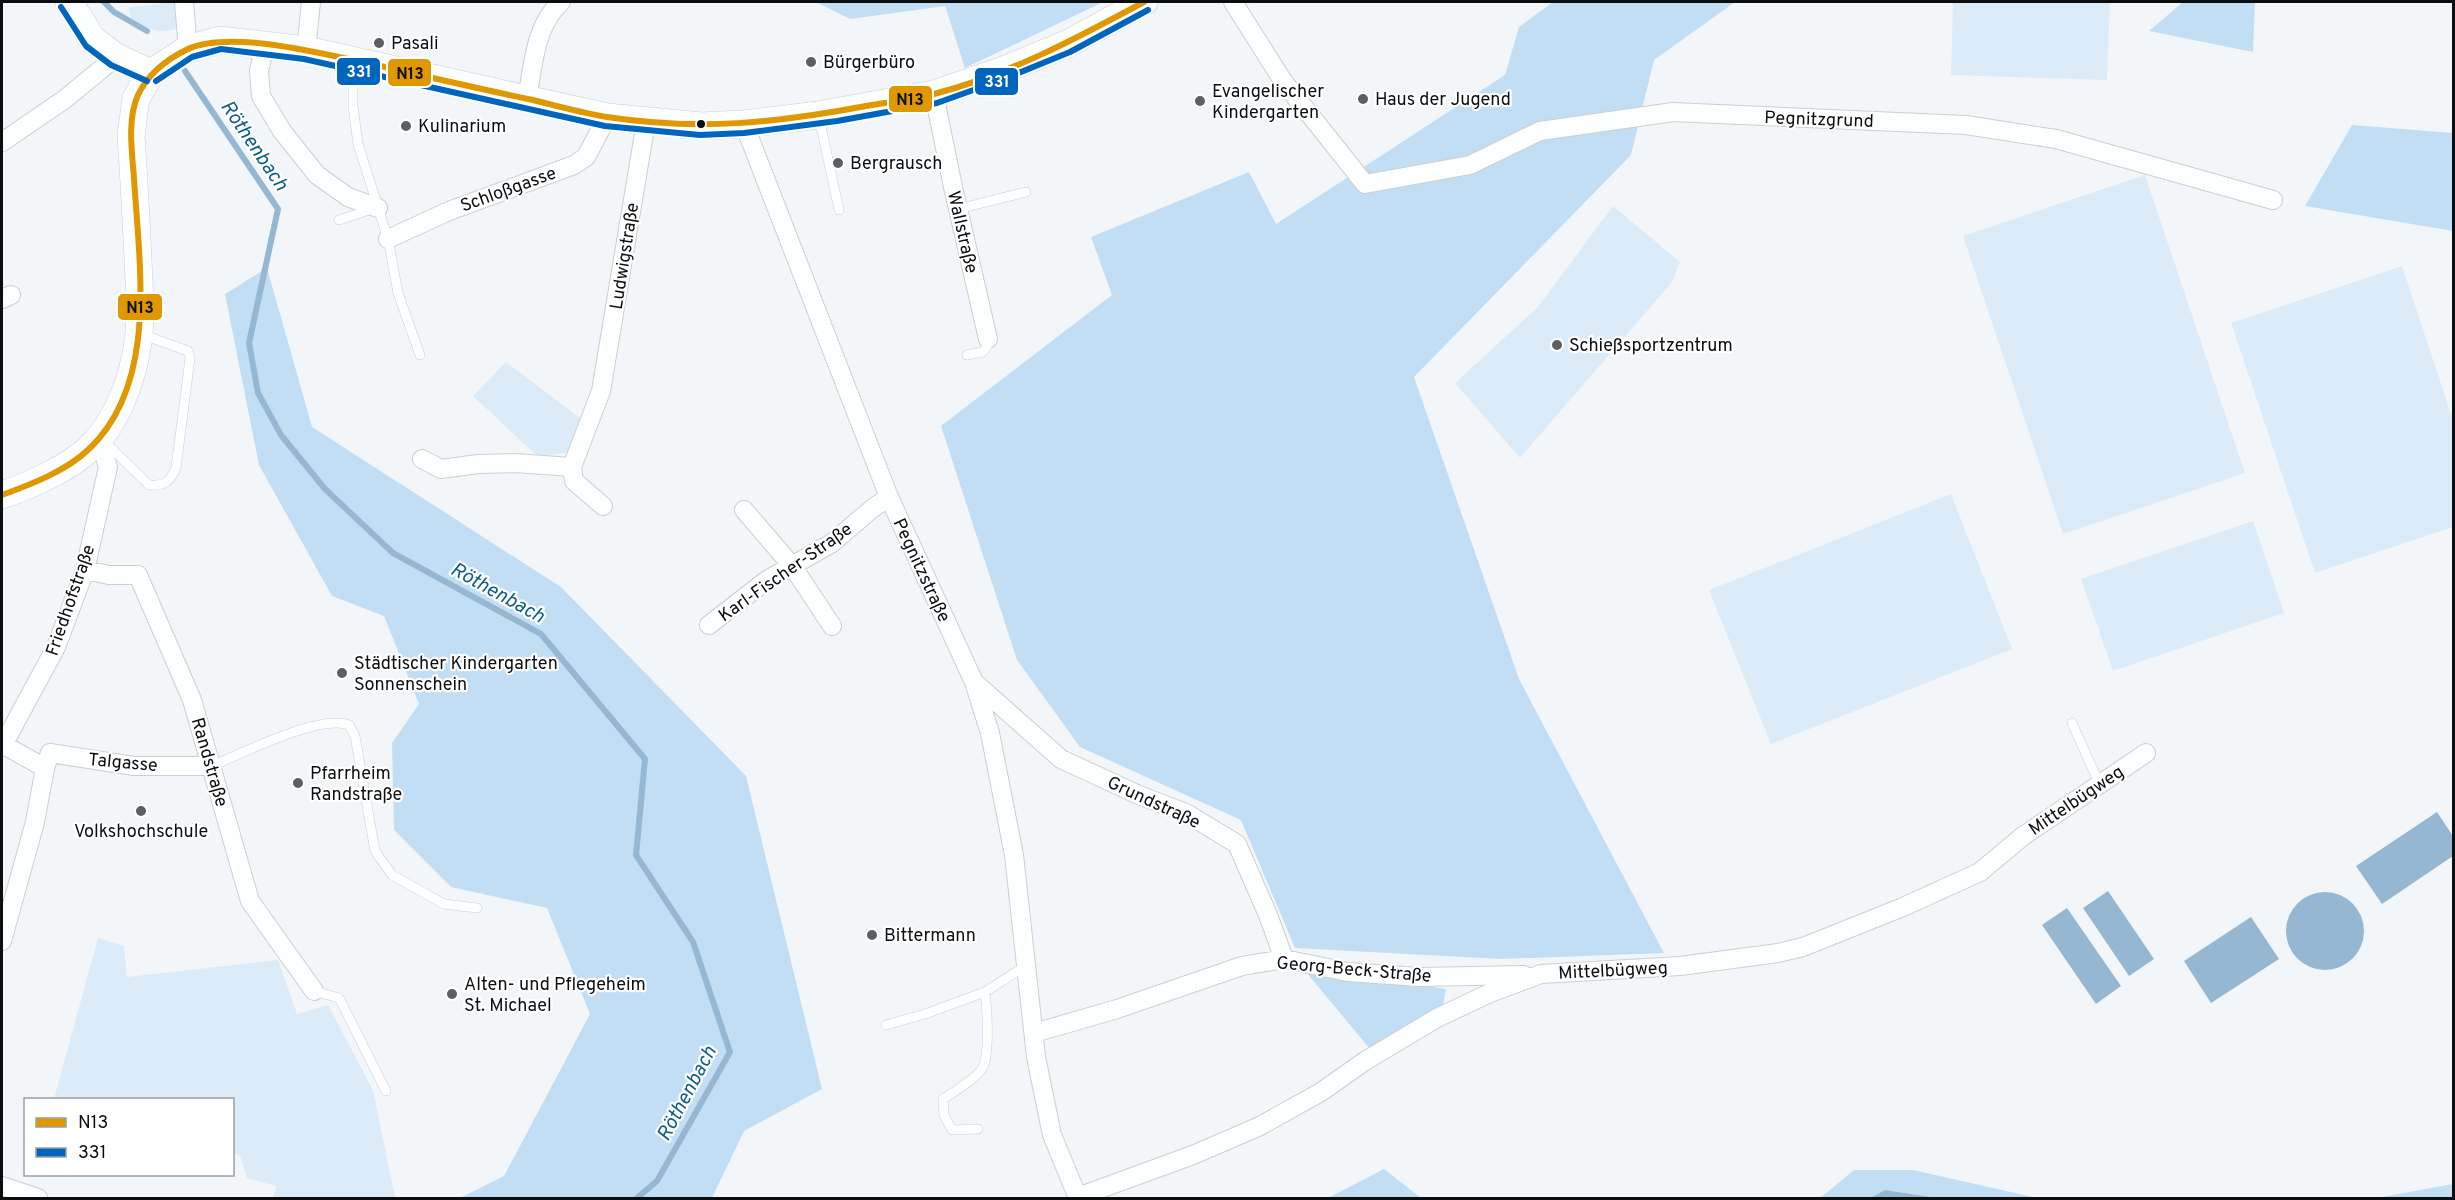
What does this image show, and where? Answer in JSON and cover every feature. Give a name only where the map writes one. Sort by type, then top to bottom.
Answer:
[{"type":"main road","points":[[69,2],[92,39],[116,57],[157,68]]},
{"type":"main road","points":[[2,495],[20,489],[69,463],[90,448],[118,408],[135,357],[139,333],[139,280],[131,136],[136,98],[157,68],[188,48],[220,40],[265,44],[353,60],[607,117],[701,126],[744,124],[818,115],[934,94],[1001,71],[1067,44],[1144,2]]},
{"type":"street","points":[[184,2],[188,48]]},
{"type":"street","points":[[306,50],[310,2]]},
{"type":"street","points":[[527,99],[538,43],[551,11],[561,2]]},
{"type":"street","name":"Pegnitzgrund","points":[[1233,2],[1283,81],[1365,184],[1470,165],[1540,131],[1673,112],[1965,125],[2056,139],[2273,200]]},
{"type":"street","points":[[265,44],[258,71],[261,96],[282,130],[317,176],[348,197],[378,207]]},
{"type":"street","points":[[2,142],[65,99],[116,57]]},
{"type":"street","name":"Wallstraße","points":[[934,94],[988,339]]},
{"type":"street","name":"Schloßgasse","points":[[388,239],[449,211],[574,165],[586,157],[607,117]]},
{"type":"street","name":"Ludwigstraße","points":[[572,468],[601,391],[646,122]]},
{"type":"street","name":"Pegnitzstraße","points":[[744,124],[889,497],[974,682],[990,733],[1006,804],[1014,855],[1036,1058],[1052,1136],[1078,1198]]},
{"type":"street","name":"Friedhofstraße","points":[[45,768],[2,743],[56,647],[85,570],[108,467],[99,437]]},
{"type":"street","points":[[422,459],[441,469],[478,464],[515,463],[572,468],[574,481],[603,506]]},
{"type":"street","name":"Karl-Fischer-Straße","points":[[709,625],[767,580],[832,543],[889,497]]},
{"type":"street","points":[[744,510],[793,567],[832,626]]},
{"type":"street","name":"Randstraße","points":[[85,570],[109,575],[138,575],[192,700],[250,901],[314,991]]},
{"type":"street","name":"Grundstraße","points":[[974,682],[1061,759],[1141,796],[1186,813],[1237,844],[1268,915],[1284,959]]},
{"type":"street","name":"Talgasse","points":[[45,768],[50,753],[134,766],[212,766]]},
{"type":"street","name":"Mittelbügweg","points":[[1078,1198],[1192,1155],[1260,1126],[1322,1092],[1365,1061],[1437,1018],[1490,993],[1541,974],[1680,966],[1778,953],[1803,947],[1903,907],[1980,872],[2023,836],[2146,753]]},
{"type":"street","points":[[2,941],[35,822],[45,768]]},
{"type":"street","name":"Georg-Beck-Straße","points":[[1034,1033],[1118,1009],[1242,966],[1284,959],[1348,972],[1419,977],[1541,974]]},
{"type":"street","points":[[2,1186],[38,1198]]},
{"type":"lane","points":[[353,60],[353,106],[358,144],[388,239],[398,293],[420,355]]},
{"type":"lane","points":[[818,115],[838,210]]},
{"type":"lane","points":[[958,209],[1026,192]]},
{"type":"lane","points":[[339,220],[378,207]]},
{"type":"lane","points":[[99,437],[149,485],[161,485],[171,479],[176,468],[190,358],[188,351],[139,333]]},
{"type":"lane","name":"Wallstraße","points":[[967,355],[983,352],[988,339]]},
{"type":"lane","points":[[212,766],[283,736],[338,721],[349,725],[355,736],[375,852],[392,875],[444,904],[477,908]]},
{"type":"lane","points":[[2072,723],[2099,783]]},
{"type":"lane","points":[[886,1025],[925,1014],[985,992],[1025,966]]},
{"type":"lane","points":[[314,991],[339,998],[386,1091]]},
{"type":"lane","points":[[978,1129],[952,1130],[944,1115],[943,1099],[983,1067],[988,1023],[985,992]]},
{"type":"shaded area","points":[[183,2],[186,26],[169,31],[157,31],[131,18],[129,7]]},
{"type":"shaded area","points":[[816,2],[1101,3],[965,68],[945,6],[850,19]]},
{"type":"shaded area","points":[[1553,2],[1735,2],[1654,60],[1631,155],[1414,377],[1519,679],[1664,953],[1501,959],[1295,948],[1241,820],[1080,747],[1017,660],[941,426],[1112,295],[1091,237],[1249,172],[1276,224],[1505,75],[1519,27]]},
{"type":"shaded area","points":[[1953,2],[2110,2],[2107,80],[1951,75]]},
{"type":"shaded area","points":[[2183,2],[2255,2],[2253,52],[2149,31]]},
{"type":"shaded area","points":[[2352,125],[2453,133],[2453,231],[2305,206]]},
{"type":"shaded area","points":[[2145,175],[2245,473],[2063,534],[1963,236]]},
{"type":"shaded area","name":"Schießsportzentrum","points":[[1613,206],[1680,262],[1672,282],[1520,458],[1455,383],[1537,308]]},
{"type":"shaded area","points":[[2402,266],[2453,420],[2453,527],[2315,573],[2231,323]]},
{"type":"shaded area","points":[[267,268],[312,427],[561,587],[746,776],[822,1089],[744,1131],[712,1198],[460,1198],[504,1176],[590,1014],[547,908],[451,887],[394,830],[392,743],[419,704],[384,616],[332,596],[259,465],[225,294]]},
{"type":"shaded area","points":[[506,362],[580,418],[567,453],[537,456],[473,396]]},
{"type":"shaded area","points":[[1951,494],[2012,649],[1771,744],[1709,590]]},
{"type":"shaded area","points":[[2253,521],[2284,613],[2113,671],[2081,579]]},
{"type":"shaded area","points":[[2437,812],[2453,836],[2453,856],[2382,904],[2356,866]]},
{"type":"shaded area","points":[[2108,891],[2154,959],[2129,976],[2083,908]]},
{"type":"shaded area","points":[[2325,892],[2340,895],[2352,904],[2361,916],[2364,931],[2361,946],[2352,958],[2340,967],[2325,970],[2310,967],[2298,958],[2289,946],[2286,931],[2289,916],[2298,904],[2310,895]]},
{"type":"shaded area","points":[[2067,908],[2121,986],[2096,1004],[2042,925]]},
{"type":"shaded area","points":[[2251,917],[2279,959],[2211,1003],[2184,961]]},
{"type":"shaded area","points":[[98,938],[124,946],[127,977],[278,960],[297,1014],[328,1005],[373,1090],[395,1198],[273,1198],[276,1186],[247,1178],[240,1156],[234,1153],[234,1098],[54,1098]]},
{"type":"shaded area","points":[[1301,966],[1446,989],[1441,1016],[1375,1055]]},
{"type":"shaded area","points":[[1384,1169],[1421,1198],[1328,1198]]},
{"type":"shaded area","points":[[1854,1170],[1913,1170],[2037,1198],[1938,1198],[1885,1190],[1870,1198],[1820,1198]]},
{"type":"shaded area","points":[[2453,1184],[2453,1198],[2377,1198]]},
{"type":"shaded area","points":[[1885,1190],[1938,1198],[1870,1198]]},
{"type":"waterway","name":"Röthenbach","points":[[104,2],[114,12],[147,31]]},
{"type":"waterway","name":"Röthenbach","points":[[185,71],[278,209],[249,343],[258,393],[281,435],[325,489],[393,553],[541,634],[645,759],[636,855],[693,942],[730,1052],[657,1181],[637,1198]]},
{"type":"transit line","name":"N13","points":[[2,495],[48,476],[80,457],[111,422],[126,391],[135,357],[140,321],[139,247],[131,147],[132,114],[138,95],[147,80],[166,62],[188,49],[206,44],[229,42],[280,46],[332,55],[607,117],[674,124],[737,123],[801,117],[909,99],[962,86],[1042,54],[1144,2]]},
{"type":"transit line","name":"331","points":[[61,7],[86,46],[111,65],[147,81]]},
{"type":"transit line","name":"331","points":[[156,81],[192,57],[221,49],[304,59],[605,126],[700,135],[744,133],[837,121],[937,103],[1070,52],[1148,10]]},
{"type":"place","name":"Pasali","points":[[379,43]]},
{"type":"place","name":"Bürgerbüro","points":[[811,62]]},
{"type":"place","name":"Haus der Jugend","points":[[1363,99]]},
{"type":"place","name":"Evangelischer Kindergarten","points":[[1200,101]]},
{"type":"place","name":"Kulinarium","points":[[406,126]]},
{"type":"place","name":"Bergrausch","points":[[838,163]]},
{"type":"place","name":"Schießsportzentrum","points":[[1557,345]]},
{"type":"place","name":"Städtischer Kindergarten Sonnenschein","points":[[342,673]]},
{"type":"place","name":"Pfarrheim Randstraße","points":[[298,783]]},
{"type":"place","name":"Volkshochschule","points":[[141,811]]},
{"type":"place","name":"Bittermann","points":[[872,935]]},
{"type":"place","name":"Alten- und Pflegeheim St. Michael","points":[[452,994]]}]
